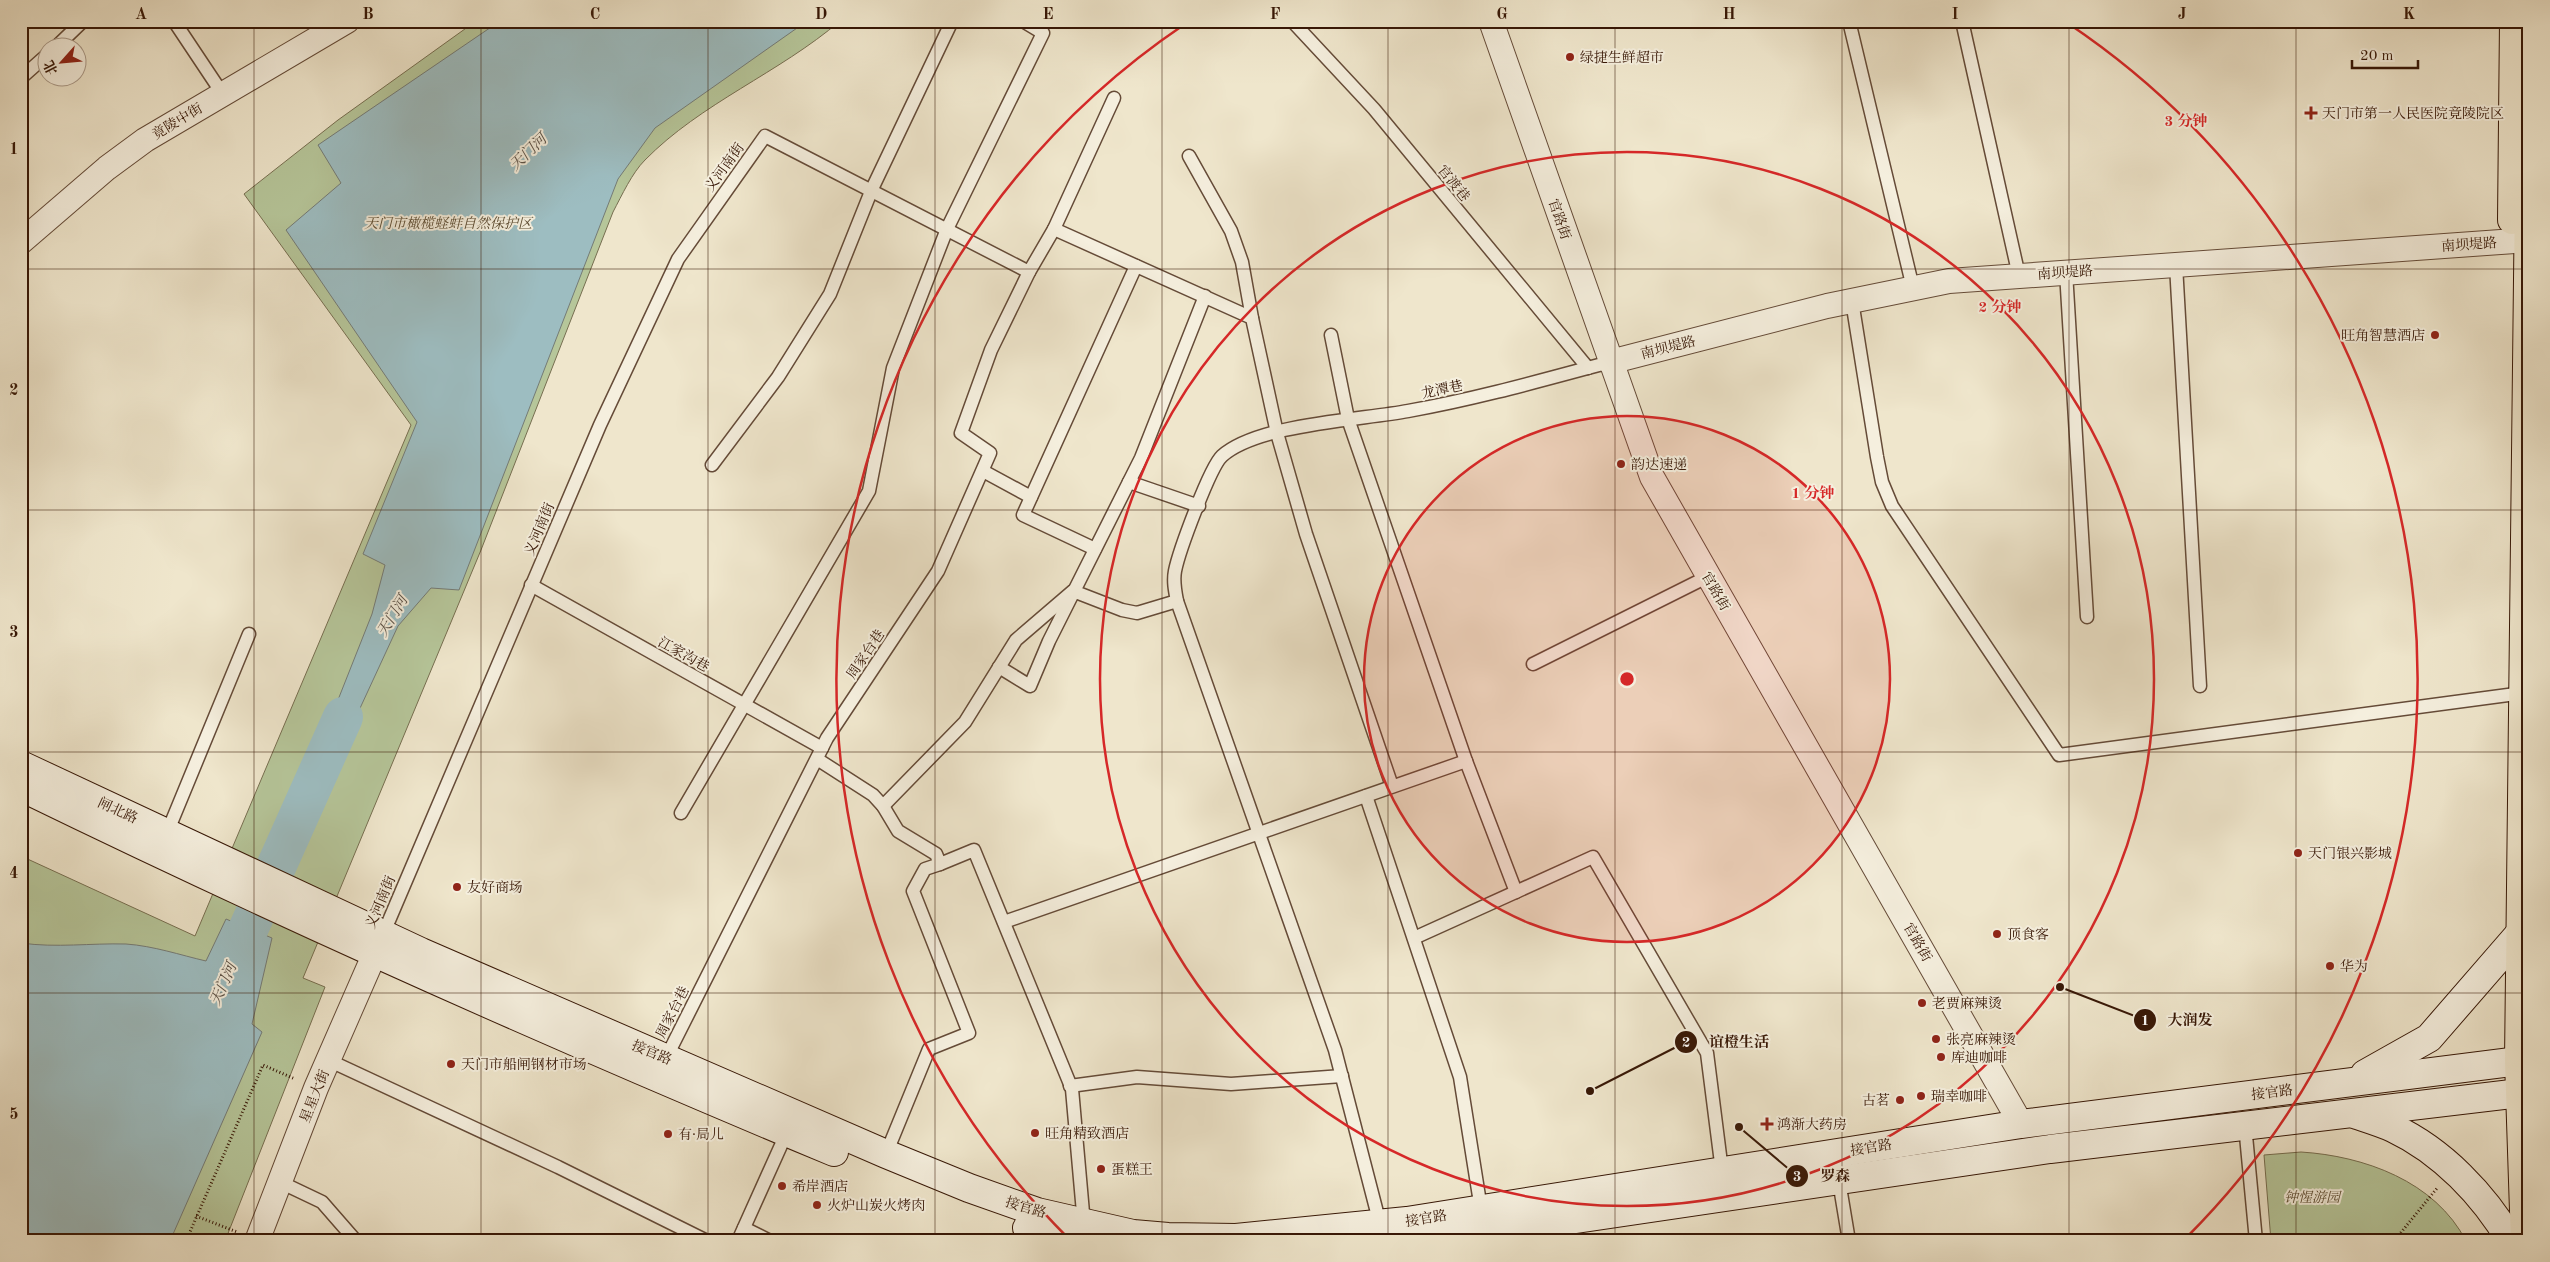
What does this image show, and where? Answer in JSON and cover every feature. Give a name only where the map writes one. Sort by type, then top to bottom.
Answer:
[{"type":"highway","points":[[2514,21],[2523,240],[2523,693],[2519,1061],[2525,1241]]},
{"type":"highway","points":[[2523,240],[2529,193]]},
{"type":"main road","name":"闸北路","points":[[21,765],[167,833],[211,867]]},
{"type":"main road","name":"闸北路","points":[[21,787],[211,867]]},
{"type":"main road","points":[[211,867],[379,944]]},
{"type":"main road","points":[[2348,1083],[2396,1058],[2428,1038],[2521,932]]},
{"type":"main road","name":"接官路","points":[[379,944],[666,1058],[886,1154],[1078,1232]]},
{"type":"main road","name":"接官路","points":[[379,944],[787,1132],[985,1214],[1078,1232],[1236,1238],[1380,1224],[2021,1124],[2519,1061]]},
{"type":"main road","name":"接官路","points":[[1427,1241],[2050,1149],[2351,1112],[2520,1094]]},
{"type":"main road","points":[[2351,1112],[2393,1128],[2428,1148],[2494,1212],[2511,1241]]},
{"type":"street","name":"竟陵中街","points":[[21,242],[126,154],[222,93],[347,21]]},
{"type":"street","name":"官路街","points":[[1491,21],[1599,365],[1652,477],[2021,1124]]},
{"type":"street","name":"南坝堤路","points":[[1599,365],[1852,301],[1949,281],[2523,240]]},
{"type":"street","name":"星星大街","points":[[257,1240],[316,1088],[379,944]]},
{"type":"lane","points":[[65,38],[83,21]]},
{"type":"lane","points":[[174,21],[222,93]]},
{"type":"lane","points":[[712,465],[778,377],[830,294],[872,189],[952,21]]},
{"type":"lane","points":[[681,813],[869,491],[893,368],[947,229],[1043,34],[1023,21]]},
{"type":"lane","name":"官渡巷","points":[[1292,21],[1374,109],[1599,365]]},
{"type":"lane","points":[[1849,21],[1913,288]]},
{"type":"lane","points":[[1962,21],[2019,276]]},
{"type":"lane","points":[[23,73],[38,62]]},
{"type":"lane","points":[[872,189],[1029,272],[1054,229],[1114,98]]},
{"type":"lane","name":"义河南街","points":[[379,944],[600,425],[678,259],[765,136],[872,189]]},
{"type":"lane","points":[[1189,156],[1231,231],[1242,262],[1277,433],[1306,534],[1392,786]]},
{"type":"lane","points":[[1054,229],[1252,318]]},
{"type":"lane","points":[[2176,265],[2200,686]]},
{"type":"lane","points":[[1094,549],[1023,516],[1136,266]]},
{"type":"lane","name":"周家台巷","points":[[666,1058],[819,754],[938,571],[990,453],[960,433],[991,350],[1029,272]]},
{"type":"lane","points":[[2066,272],[2087,617]]},
{"type":"lane","points":[[999,667],[1030,686],[1049,641],[1141,458],[1205,296]]},
{"type":"lane","points":[[1852,301],[1877,457],[1882,482],[1892,506],[2059,755],[2523,693]]},
{"type":"lane","points":[[1331,335],[1348,419],[1466,761],[1516,892]]},
{"type":"lane","name":"龙潭巷","points":[[1380,1224],[1335,1050],[1177,601],[1175,572],[1210,473],[1222,457],[1244,442],[1277,433],[1348,419],[1407,412],[1500,392],[1599,365]]},
{"type":"lane","points":[[983,471],[1031,497]]},
{"type":"lane","points":[[1129,482],[1198,506]]},
{"type":"lane","points":[[1533,664],[1708,577]]},
{"type":"lane","name":"江家沟巷","points":[[531,585],[743,704],[819,754],[873,795],[884,806]]},
{"type":"lane","points":[[1074,591],[1122,610],[1138,613],[1177,601]]},
{"type":"lane","points":[[940,864],[936,854],[898,831],[884,806],[965,722],[1016,640],[1027,628],[1074,591]]},
{"type":"lane","points":[[167,833],[249,634]]},
{"type":"lane","points":[[1004,922],[1466,761]]},
{"type":"lane","points":[[1366,796],[1460,1077],[1481,1209]]},
{"type":"lane","points":[[886,1154],[928,1049],[968,1033],[913,891],[925,869],[974,850],[1070,1086],[1078,1232]]},
{"type":"lane","points":[[1414,938],[1593,857],[1707,1053],[1722,1171]]},
{"type":"lane","points":[[328,1060],[558,1166],[707,1241]]},
{"type":"lane","points":[[1070,1086],[1137,1077],[1231,1084],[1342,1076]]},
{"type":"lane","points":[[2245,1125],[2256,1241]]},
{"type":"lane","points":[[738,1241],[787,1132]]},
{"type":"lane","points":[[1839,1180],[1849,1241]]},
{"type":"lane","points":[[280,1182],[322,1202],[356,1241]]},
{"type":"lane","points":[[744,1228],[770,1241]]},
{"type":"path","points":[[186,1241],[263,1065],[316,1088]]},
{"type":"path","points":[[2394,1241],[2452,1170]]},
{"type":"path","points":[[196,1216],[257,1240]]},
{"type":"green space","name":"天门市橄榄蛏蚌自然保护区","points":[[476,21],[840,21],[792,57],[715,105],[667,140],[636,171],[613,212],[481,550],[303,978],[325,987],[225,1241],[21,1241],[21,856],[195,936],[411,425],[244,194],[338,120]]},
{"type":"green space","name":"钟惺游园","points":[[2301,1152],[2349,1159],[2373,1166],[2396,1176],[2436,1202],[2453,1220],[2466,1241],[2271,1241],[2264,1155]]},
{"type":"water","points":[[500,21],[807,21],[655,128],[618,179],[459,590],[431,588],[398,626],[331,771],[313,763],[372,614],[385,565],[363,554],[417,422],[286,230],[341,183],[318,145]]},
{"type":"water","points":[[226,919],[272,938],[252,1024],[262,1032],[170,1241],[21,1241],[21,943],[60,945],[126,944],[157,949],[206,961]]},
{"type":"waterway","name":"天门河","points":[[226,979],[343,717]]},
{"type":"place","name":"绿捷生鲜超市","points":[[1570,57]]},
{"type":"place","name":"天门市第一人民医院竟陵院区","points":[[2311,113]]},
{"type":"place","name":"旺角智慧酒店","points":[[2435,335]]},
{"type":"place","name":"韵达速递","points":[[1621,464]]},
{"type":"place","name":"天门银兴影城","points":[[2298,853]]},
{"type":"place","name":"友好商场","points":[[457,887]]},
{"type":"place","name":"顶食客","points":[[1997,934]]},
{"type":"place","name":"华为","points":[[2330,966]]},
{"type":"place","name":"大润发","points":[[2060,987]]},
{"type":"place","name":"老贾麻辣烫","points":[[1922,1003]]},
{"type":"place","name":"张亮麻辣烫","points":[[1936,1039]]},
{"type":"place","name":"库迪咖啡","points":[[1941,1057]]},
{"type":"place","name":"天门市船闸钢材市场","points":[[451,1064]]},
{"type":"place","name":"谊橙生活","points":[[1590,1091]]},
{"type":"place","name":"瑞幸咖啡","points":[[1921,1096]]},
{"type":"place","name":"古茗","points":[[1900,1100]]},
{"type":"place","name":"鸿渐大药房","points":[[1767,1124]]},
{"type":"place","name":"罗森","points":[[1739,1127]]},
{"type":"place","name":"旺角精致酒店","points":[[1035,1133]]},
{"type":"place","name":"有·局儿","points":[[668,1134]]},
{"type":"place","name":"蛋糕王","points":[[1101,1169]]},
{"type":"place","name":"希岸酒店","points":[[782,1186]]},
{"type":"place","name":"火炉山炭火烤肉","points":[[817,1205]]}]
